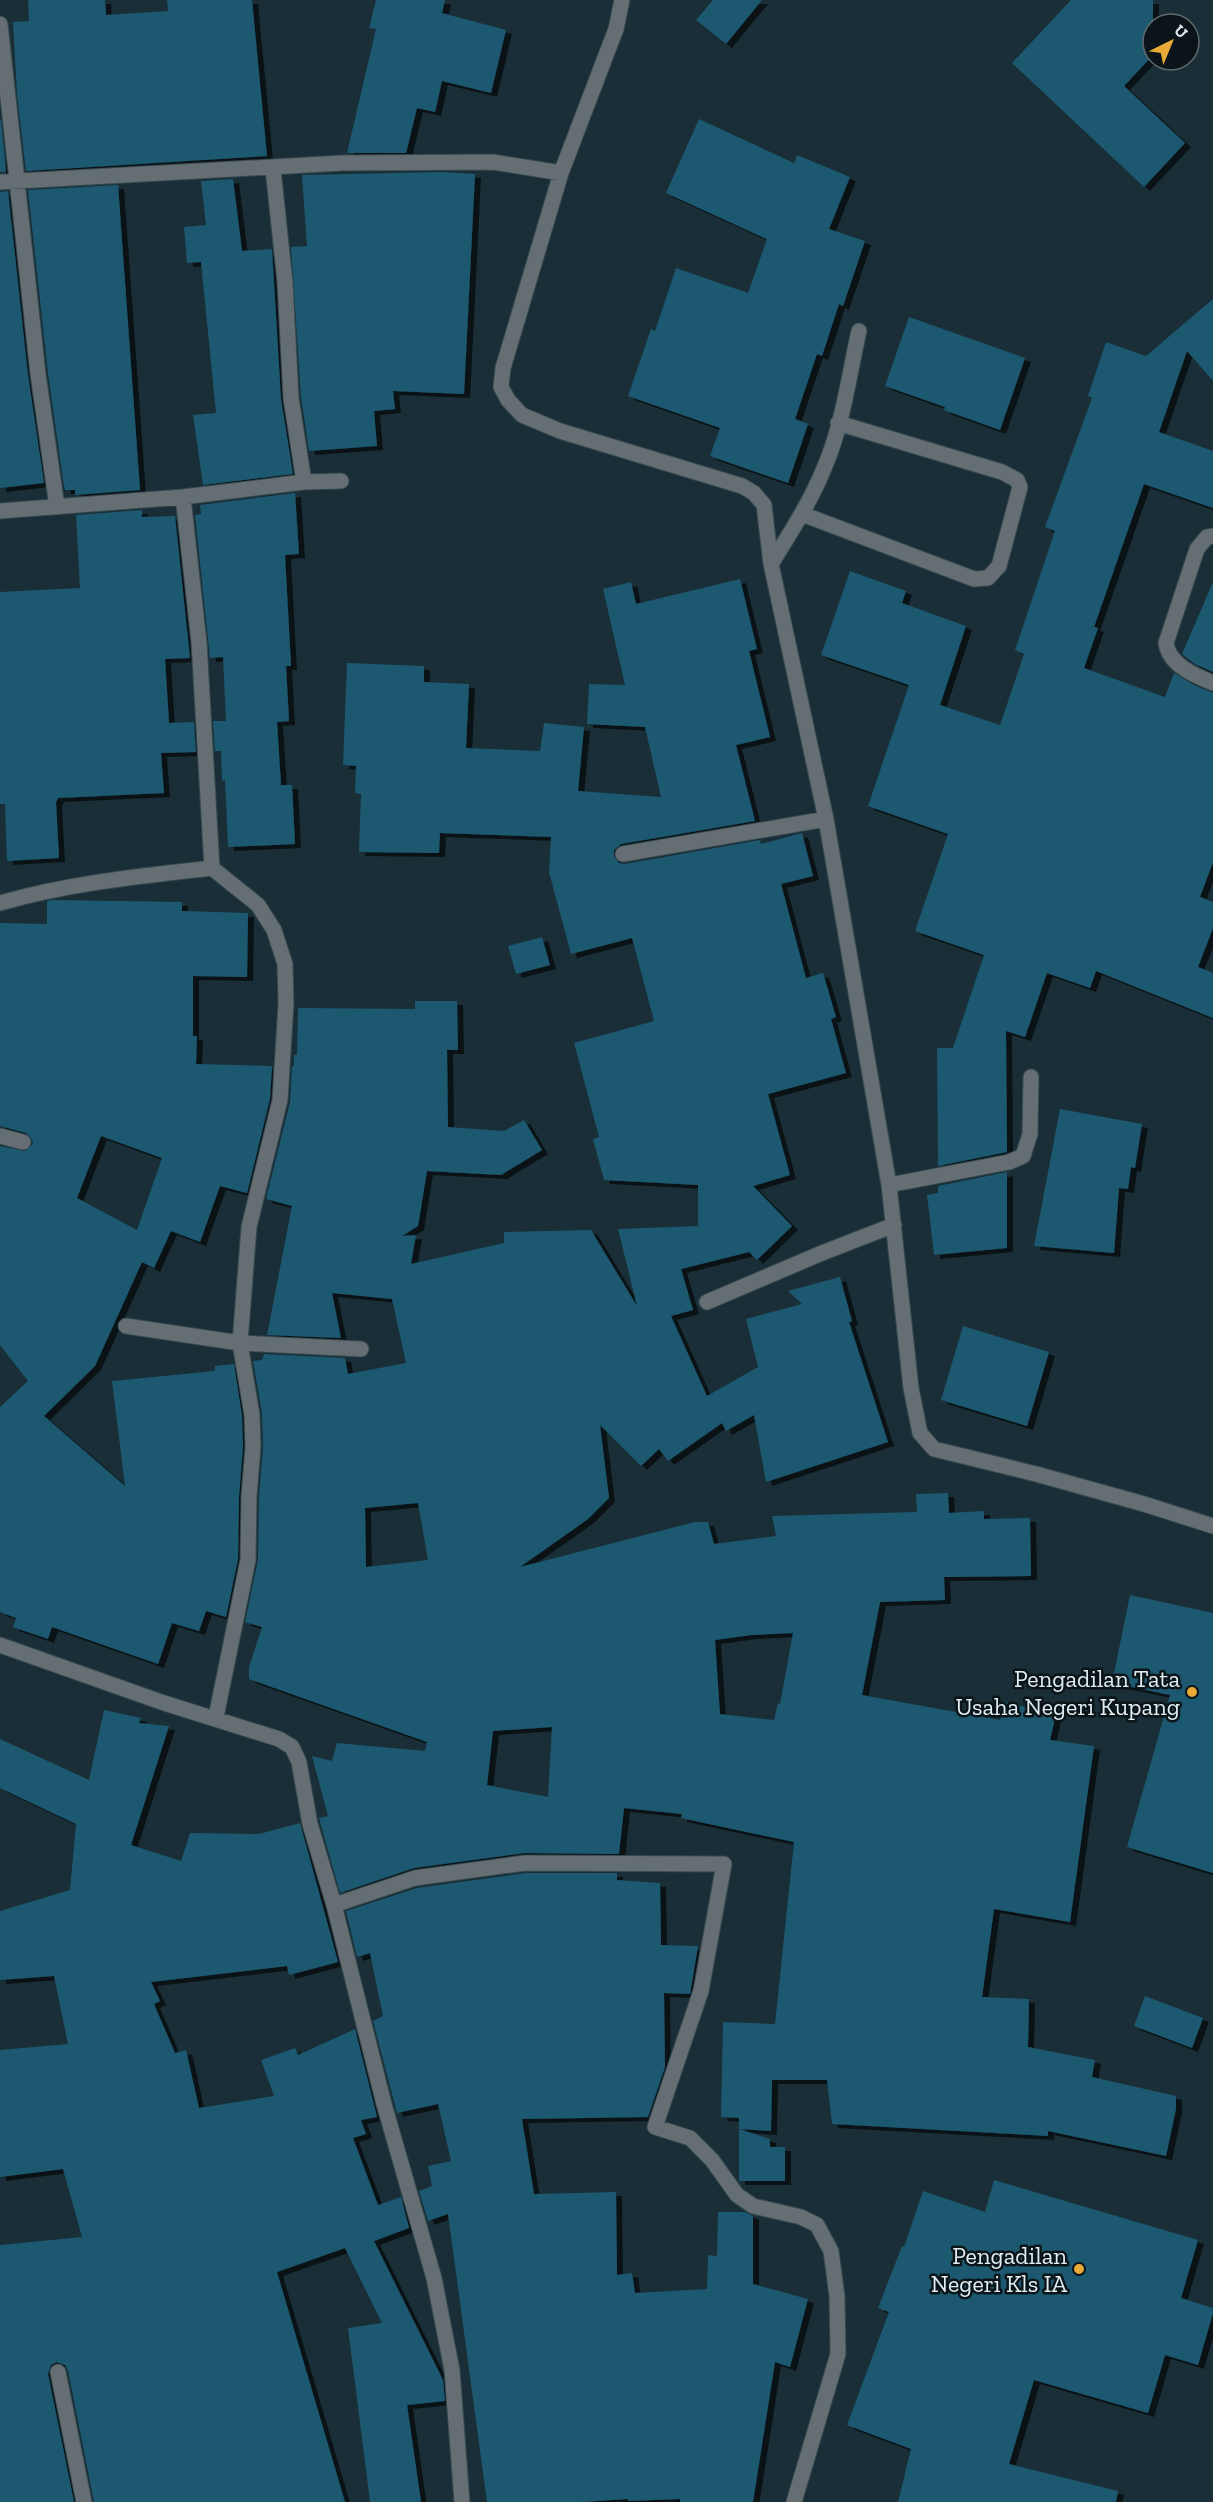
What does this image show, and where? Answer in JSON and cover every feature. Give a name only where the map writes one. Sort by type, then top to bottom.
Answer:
[{"type":"street","points":[[622,0],[616,29],[561,173],[503,368],[501,387],[508,400],[522,415],[560,431],[742,486],[754,493],[764,505],[771,564],[826,819],[890,1185],[911,1388],[920,1433],[934,1449],[1144,1504],[1213,1526]]},
{"type":"street","points":[[0,24],[38,374],[57,507]]},
{"type":"street","points":[[0,182],[342,164],[494,162],[561,173]]},
{"type":"street","points":[[273,169],[285,282],[291,398],[304,482]]},
{"type":"street","points":[[771,564],[802,514],[826,465],[859,330]]},
{"type":"street","points":[[802,514],[974,579],[988,578],[999,566],[1020,488],[1017,480],[1002,472],[838,423]]},
{"type":"street","points":[[0,510],[183,497],[304,482],[341,481]]},
{"type":"street","points":[[183,497],[199,642],[206,785],[213,868]]},
{"type":"street","points":[[1213,536],[1207,537],[1197,549],[1166,643],[1167,652],[1173,660],[1192,674],[1213,683]]},
{"type":"street","points":[[623,854],[826,819]]},
{"type":"street","points":[[0,903],[46,890],[125,877],[213,868],[258,905],[274,930],[285,964],[286,1004],[280,1100],[249,1227],[240,1343],[252,1415],[253,1447],[249,1496],[248,1560],[216,1717]]},
{"type":"street","points":[[890,1185],[1009,1162],[1023,1156],[1030,1134],[1031,1077]]},
{"type":"street","points":[[0,1136],[22,1143]]},
{"type":"street","points":[[707,1302],[811,1257],[894,1225]]},
{"type":"street","points":[[126,1326],[240,1343],[361,1349]]},
{"type":"street","points":[[0,1645],[164,1703],[216,1717],[279,1739],[292,1747],[299,1762],[310,1824],[334,1905],[384,2104],[434,2278],[452,2370],[462,2502]]},
{"type":"street","points":[[334,1905],[415,1878],[525,1863],[724,1864],[701,1991],[655,2127],[690,2138],[712,2160],[737,2194],[753,2206],[801,2217],[817,2225],[831,2251],[837,2296],[838,2354],[794,2502]]},
{"type":"street","points":[[58,2372],[84,2502]]},
{"type":"building","points":[[28,0],[105,0],[106,15],[168,11],[167,0],[252,0],[267,156],[26,171],[17,94],[13,22],[29,21]]},
{"type":"building","points":[[376,0],[445,0],[442,13],[506,30],[491,93],[442,81],[435,112],[417,108],[406,153],[347,153],[376,29],[369,28]]},
{"type":"building","points":[[713,0],[762,0],[726,44],[696,20]]},
{"type":"building","points":[[1071,0],[1153,0],[1153,12],[1141,12],[1141,68],[1124,86],[1185,143],[1144,187],[1012,63]]},
{"type":"building","points":[[699,119],[794,163],[797,155],[850,177],[829,229],[865,241],[843,306],[839,304],[822,356],[817,354],[795,419],[808,424],[788,483],[710,456],[720,428],[628,396],[651,329],[655,331],[676,268],[748,293],[767,239],[666,193]]},
{"type":"building","points":[[1,120],[6,172],[0,172]]},
{"type":"building","points":[[442,172],[475,174],[464,394],[393,391],[395,409],[374,411],[377,446],[309,451],[301,397],[291,247],[307,246],[302,175]]},
{"type":"building","points":[[233,179],[242,251],[272,249],[281,399],[293,474],[203,485],[193,415],[216,413],[201,262],[187,263],[184,227],[206,225],[201,181]]},
{"type":"building","points":[[118,185],[140,490],[75,495],[75,490],[65,490],[63,480],[48,373],[28,190]]},
{"type":"building","points":[[8,191],[28,375],[44,483],[0,488],[0,192]]},
{"type":"building","points":[[1213,299],[1213,381],[1187,351],[1159,432],[1213,451],[1213,508],[1144,484],[1094,627],[1098,628],[1084,668],[1165,697],[1174,673],[1213,693],[1213,862],[1200,897],[1213,902],[1213,928],[1198,967],[1213,973],[1213,1018],[1096,971],[1090,988],[1047,973],[1025,1037],[1006,1031],[1007,1152],[938,1166],[937,1048],[953,1048],[984,955],[915,931],[948,834],[868,806],[909,685],[821,655],[850,571],[906,591],[902,603],[966,626],[940,705],[1000,725],[1024,654],[1015,650],[1055,531],[1045,527],[1092,398],[1088,396],[1106,342],[1146,356]]},
{"type":"building","points":[[909,317],[1025,358],[1000,430],[944,410],[945,407],[885,386]]},
{"type":"building","points":[[295,493],[299,554],[285,555],[291,666],[286,666],[289,721],[277,722],[281,785],[292,785],[295,844],[228,847],[225,780],[222,781],[221,751],[215,751],[213,721],[226,721],[223,657],[210,658],[195,515],[201,514],[200,505]]},
{"type":"building","points":[[142,510],[142,517],[175,516],[190,658],[165,659],[169,723],[194,722],[196,752],[161,753],[164,793],[58,798],[56,802],[59,858],[7,861],[5,804],[0,804],[0,592],[80,588],[76,515]]},
{"type":"building","points":[[740,579],[757,649],[749,651],[770,737],[736,745],[755,821],[621,844],[614,850],[614,856],[619,863],[625,864],[760,840],[761,844],[802,833],[813,876],[781,884],[806,978],[823,973],[836,1017],[831,1019],[846,1073],[768,1094],[790,1175],[753,1186],[792,1226],[757,1260],[749,1252],[681,1269],[693,1310],[671,1316],[707,1396],[758,1367],[746,1319],[802,1304],[788,1291],[840,1277],[852,1321],[849,1322],[888,1442],[766,1482],[754,1415],[726,1431],[722,1423],[668,1461],[659,1449],[641,1466],[600,1425],[609,1498],[588,1519],[520,1567],[695,1522],[708,1522],[714,1544],[776,1536],[772,1516],[917,1512],[916,1494],[948,1493],[949,1513],[984,1511],[984,1519],[1030,1518],[1031,1576],[944,1577],[945,1600],[880,1602],[862,1695],[1000,1720],[1004,1702],[1056,1714],[1050,1740],[1094,1746],[1070,1922],[994,1909],[982,1997],[1029,1999],[1028,2047],[1095,2060],[1092,2077],[1176,2096],[1176,2109],[1166,2156],[1048,2131],[1048,2136],[832,2124],[827,2080],[772,2080],[771,2131],[739,2129],[739,2118],[721,2117],[723,2022],[775,2024],[794,1842],[681,1818],[682,1814],[624,1808],[619,1854],[525,1853],[414,1868],[340,1893],[319,1818],[328,1816],[312,1756],[332,1761],[337,1743],[425,1751],[427,1742],[249,1679],[249,1667],[262,1627],[245,1622],[258,1560],[259,1496],[263,1448],[262,1413],[253,1361],[262,1360],[264,1354],[345,1358],[348,1374],[406,1363],[392,1299],[332,1293],[341,1338],[267,1335],[292,1206],[266,1199],[290,1102],[292,1066],[294,1066],[294,1055],[297,1055],[298,1008],[415,1009],[415,1001],[457,1001],[458,1050],[447,1050],[448,1127],[504,1131],[524,1120],[542,1150],[501,1175],[427,1171],[418,1226],[402,1236],[416,1235],[411,1264],[504,1243],[504,1232],[591,1230],[637,1306],[618,1229],[698,1226],[698,1185],[604,1180],[593,1139],[599,1137],[574,1043],[654,1021],[632,938],[571,954],[549,872],[551,837],[440,833],[439,853],[359,852],[361,794],[355,793],[356,766],[343,765],[347,663],[424,666],[424,682],[469,684],[466,748],[540,751],[544,723],[584,727],[578,791],[661,797],[645,727],[587,724],[589,684],[625,685],[603,589],[631,582],[636,604]],"holes":[[[418,1503],[428,1560],[366,1567],[365,1508]],[[793,1633],[780,1704],[778,1703],[774,1720],[720,1714],[715,1640]],[[552,1727],[548,1797],[487,1785],[493,1731]]]},
{"type":"building","points":[[1213,582],[1213,672],[1195,664],[1182,654]]},
{"type":"building","points":[[47,901],[182,902],[182,911],[248,913],[247,977],[193,976],[193,1036],[197,1036],[196,1064],[272,1066],[270,1099],[247,1193],[220,1186],[200,1242],[171,1231],[154,1268],[142,1262],[95,1366],[44,1416],[125,1486],[112,1381],[215,1371],[215,1366],[234,1364],[242,1416],[243,1447],[239,1496],[238,1559],[226,1617],[206,1611],[199,1631],[172,1623],[158,1664],[52,1627],[48,1639],[13,1627],[16,1618],[0,1612],[0,1407],[28,1381],[0,1345],[0,1146],[25,1151],[33,1144],[32,1139],[26,1133],[0,1126],[0,923],[47,924]],"holes":[[[101,1136],[162,1158],[137,1230],[77,1198]]]},
{"type":"building","points":[[542,937],[550,965],[516,974],[508,946]]},
{"type":"building","points":[[1060,1109],[1142,1124],[1135,1168],[1131,1167],[1128,1189],[1119,1188],[1114,1253],[1034,1246]]},
{"type":"building","points":[[1007,1172],[1007,1248],[934,1255],[927,1195],[938,1193],[938,1186]]},
{"type":"building","points":[[963,1326],[1049,1352],[1027,1426],[941,1400]]},
{"type":"building","name":"Pengadilan Tata Usaha Negeri Kupang","points":[[1130,1595],[1213,1613],[1213,1873],[1127,1847],[1170,1695],[1112,1683]]},
{"type":"building","points":[[104,1710],[141,1718],[139,1723],[169,1726],[131,1845],[181,1861],[190,1833],[259,1834],[300,1823],[338,1962],[289,1975],[287,1966],[151,1982],[160,2001],[154,2004],[175,2053],[186,2050],[199,2108],[274,2096],[261,2060],[295,2048],[298,2055],[355,2029],[377,2117],[361,2120],[366,2134],[353,2138],[378,2205],[401,2197],[409,2228],[374,2241],[443,2380],[445,2401],[407,2405],[421,2502],[370,2502],[348,2328],[382,2323],[345,2248],[277,2272],[345,2502],[94,2502],[68,2370],[65,2365],[57,2362],[51,2365],[48,2374],[74,2502],[0,2502],[0,2245],[82,2237],[63,2169],[0,2177],[0,2050],[68,2044],[54,1976],[0,1980],[0,1911],[70,1890],[76,1824],[0,1788],[0,1739],[89,1780]]},
{"type":"building","points":[[526,1873],[617,1873],[617,1880],[660,1883],[661,1945],[698,1946],[690,1994],[664,1993],[665,2067],[648,2117],[522,2119],[534,2194],[616,2192],[617,2275],[632,2273],[635,2293],[707,2289],[708,2255],[717,2256],[718,2212],[745,2212],[753,2216],[753,2284],[808,2299],[790,2367],[775,2362],[753,2502],[680,2502],[680,2499],[628,2501],[628,2499],[582,2502],[487,2502],[448,2214],[428,2221],[419,2191],[432,2186],[428,2166],[451,2161],[438,2104],[397,2113],[373,2021],[383,2016],[370,1953],[357,1957],[346,1911],[417,1888]]},
{"type":"building","points":[[1145,1996],[1203,2018],[1192,2048],[1134,2026]]},
{"type":"building","points":[[739,2129],[770,2139],[770,2147],[785,2147],[785,2181],[739,2181]]},
{"type":"building","points":[[994,2180],[1198,2240],[1181,2298],[1213,2308],[1198,2365],[1165,2355],[1148,2413],[1034,2380],[1009,2464],[1118,2491],[1116,2502],[898,2502],[911,2449],[847,2425],[889,2312],[878,2308],[902,2246],[904,2247],[923,2191],[985,2212]]},
{"type":"place","name":"Pengadilan Tata Usaha Negeri Kupang","points":[[1192,1692]]},
{"type":"place","name":"Pengadilan Negeri Kls IA","points":[[1079,2269]]}]
